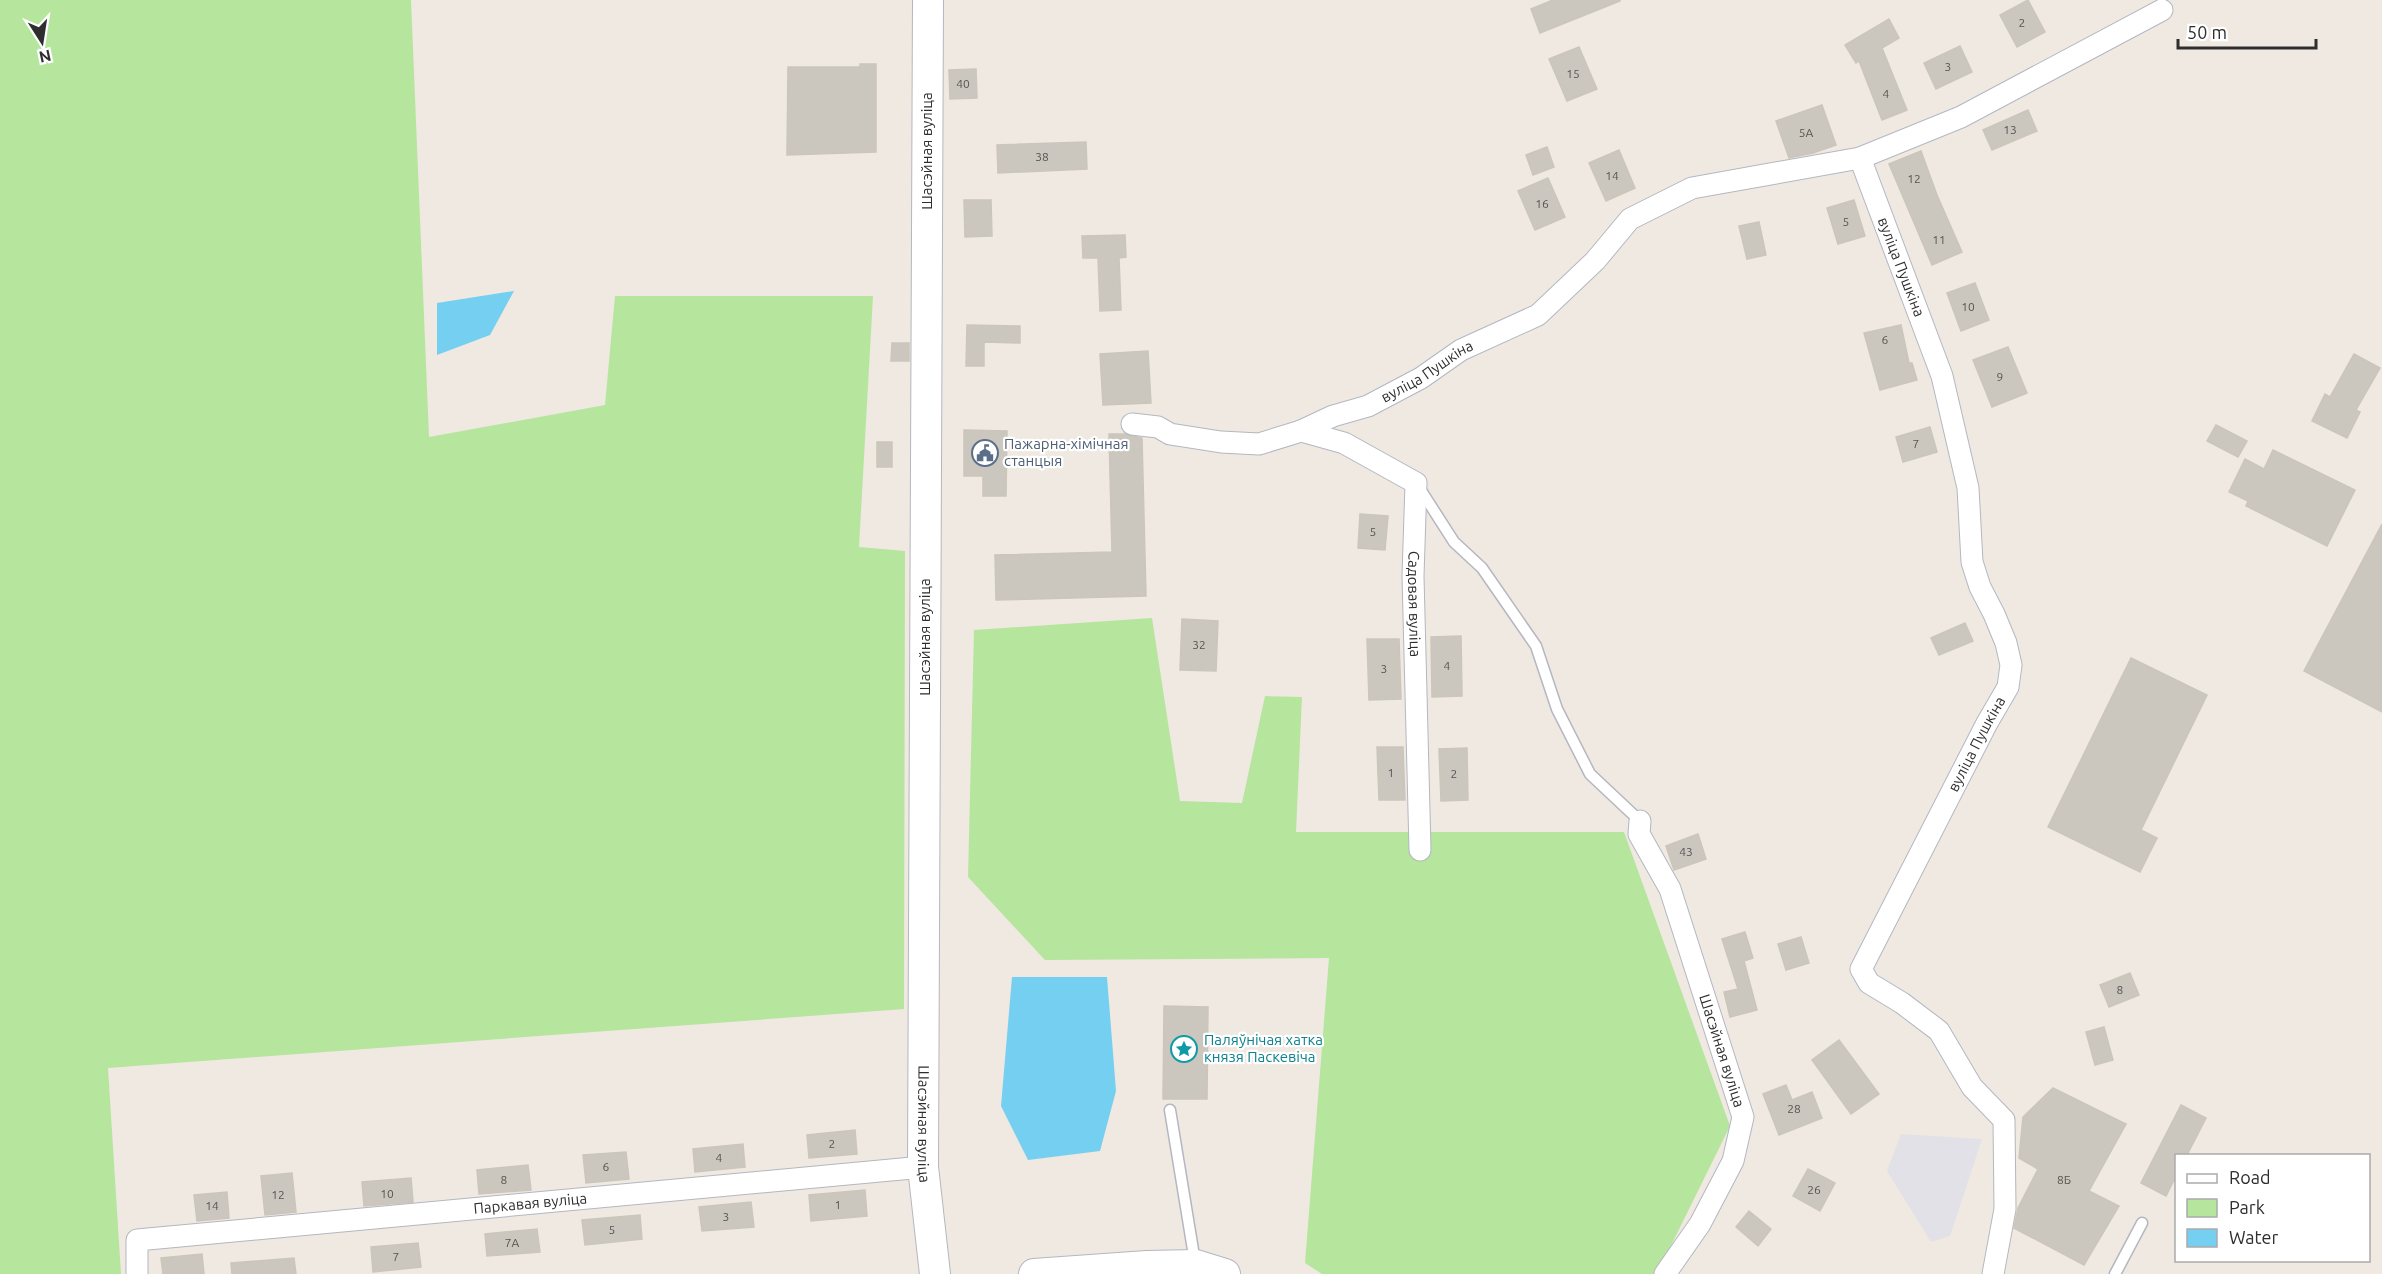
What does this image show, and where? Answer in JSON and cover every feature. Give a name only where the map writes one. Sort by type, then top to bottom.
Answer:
[{"type":"main road","name":"Шасэйная вуліца","points":[[928,0],[923,1167],[935,1274]]},
{"type":"main road","points":[[1034,1274],[1196,1265],[1225,1274]]},
{"type":"street","name":"вуліца Пушкіна","points":[[1132,424],[1158,427],[1170,434],[1221,442],[1259,444],[1368,406],[1421,378],[1461,350],[1538,315],[1595,261],[1630,219],[1692,188],[1860,158],[1961,117],[2162,10]]},
{"type":"street","name":"вуліца Пушкіна","points":[[1860,158],[1942,376],[1968,488],[1971,562],[2006,643],[2011,665],[2008,687],[1987,723],[1861,969],[1869,983],[1902,1003],[1939,1031],[1971,1087],[2004,1120],[2005,1209],[1993,1274]]},
{"type":"street","points":[[1301,431],[1344,443],[1416,483]]},
{"type":"street","name":"Садовая вуліца","points":[[1416,483],[1413,576],[1420,850]]},
{"type":"street","name":"Шасэйная вуліца","points":[[1640,821],[1639,834],[1670,889],[1743,1117],[1733,1161],[1700,1224],[1665,1274]]},
{"type":"street","name":"Паркавая вуліца","points":[[137,1274],[137,1240],[923,1167]]},
{"type":"lane","points":[[1416,483],[1454,542],[1482,568],[1536,646],[1557,709],[1590,774],[1640,821]]},
{"type":"lane","points":[[1170,1110],[1196,1265]]},
{"type":"lane","points":[[2115,1274],[2142,1223]]},
{"type":"shaded area","points":[[1901,1134],[1982,1139],[1950,1236],[1931,1242],[1887,1171]]},
{"type":"green space","points":[[0,0],[411,0],[429,437],[605,405],[615,296],[873,296],[859,547],[905,551],[904,1009],[108,1068],[121,1274],[0,1274]]},
{"type":"green space","points":[[1152,618],[1180,801],[1242,803],[1265,696],[1302,697],[1296,832],[1624,832],[1730,1126],[1657,1274],[1322,1274],[1305,1263],[1329,958],[1045,960],[968,877],[974,630]]},
{"type":"water","points":[[514,291],[490,335],[437,355],[437,303]]},
{"type":"water","points":[[1012,977],[1107,977],[1116,1091],[1100,1151],[1028,1160],[1001,1106]]},
{"type":"building","points":[[1553,0],[1620,1],[1540,33],[1531,9]]},
{"type":"building","points":[[2028,0],[2045,32],[2017,47],[2000,15]]},
{"type":"building","points":[[1889,19],[1899,38],[1882,48],[1907,110],[1882,120],[1859,61],[1856,63],[1845,45]]},
{"type":"building","points":[[1960,46],[1972,72],[1936,89],[1924,63]]},
{"type":"building","points":[[1579,47],[1597,89],[1567,101],[1549,59]]},
{"type":"building","points":[[860,64],[876,64],[876,152],[787,155],[788,67],[860,67]]},
{"type":"building","points":[[976,69],[977,98],[950,99],[949,70]]},
{"type":"building","points":[[1822,105],[1836,145],[1789,158],[1776,121]]},
{"type":"building","points":[[2028,110],[2037,131],[1992,150],[1983,130]]},
{"type":"building","points":[[1086,142],[1087,169],[998,173],[997,145]]},
{"type":"building","points":[[1547,147],[1554,167],[1533,175],[1526,155]]},
{"type":"building","points":[[1619,150],[1635,188],[1606,201],[1589,163]]},
{"type":"building","points":[[1921,151],[1962,252],[1932,265],[1889,164]]},
{"type":"building","points":[[1548,178],[1565,217],[1535,230],[1518,191]]},
{"type":"building","points":[[964,200],[991,200],[992,236],[965,237]]},
{"type":"building","points":[[1854,200],[1865,236],[1838,244],[1827,208]]},
{"type":"building","points":[[1759,222],[1766,255],[1747,259],[1739,226]]},
{"type":"building","points":[[1125,235],[1126,257],[1119,258],[1121,310],[1100,311],[1098,258],[1083,258],[1082,236]]},
{"type":"building","points":[[1975,283],[1989,320],[1961,331],[1947,293]]},
{"type":"building","points":[[967,325],[1020,326],[1020,343],[984,342],[984,366],[966,366]]},
{"type":"building","points":[[1901,325],[1909,363],[1912,363],[1917,380],[1880,390],[1864,333]]},
{"type":"building","points":[[892,343],[909,343],[909,361],[891,361]]},
{"type":"building","points":[[2008,347],[2027,393],[1992,407],[1973,360]]},
{"type":"building","points":[[1148,351],[1151,403],[1103,405],[1100,354]]},
{"type":"building","points":[[2354,354],[2380,368],[2356,410],[2360,412],[2347,438],[2312,421],[2325,394],[2330,397]]},
{"type":"building","points":[[2216,425],[2247,441],[2238,457],[2207,441]]},
{"type":"building","points":[[1930,427],[1937,452],[1903,462],[1896,437]]},
{"type":"building","name":"Пажарна-хімічная станцыя","points":[[964,430],[1007,431],[1006,496],[983,496],[983,476],[964,476]]},
{"type":"building","points":[[1109,434],[1124,434],[1142,438],[1146,596],[996,600],[995,555],[1112,552]]},
{"type":"building","points":[[877,442],[892,442],[892,467],[877,467]]},
{"type":"building","points":[[2273,450],[2355,490],[2327,546],[2246,506],[2248,501],[2229,492],[2245,459],[2264,469]]},
{"type":"building","points":[[1360,514],[1388,516],[1385,550],[1358,548]]},
{"type":"building","points":[[2382,524],[2382,712],[2304,671]]},
{"type":"building","points":[[1182,619],[1218,621],[1216,671],[1180,670]]},
{"type":"building","points":[[1965,623],[1973,641],[1939,655],[1931,638]]},
{"type":"building","points":[[1461,636],[1462,696],[1432,697],[1431,637]]},
{"type":"building","points":[[1367,639],[1399,639],[1401,699],[1369,700]]},
{"type":"building","points":[[2131,658],[2207,695],[2141,830],[2157,838],[2140,872],[2048,827]]},
{"type":"building","points":[[1377,747],[1403,747],[1405,800],[1379,800]]},
{"type":"building","points":[[1467,748],[1468,800],[1441,801],[1439,749]]},
{"type":"building","points":[[1698,834],[1706,859],[1674,870],[1666,846]]},
{"type":"building","points":[[1745,932],[1753,958],[1744,961],[1757,1010],[1730,1017],[1724,992],[1738,989],[1722,939]]},
{"type":"building","points":[[1801,937],[1809,963],[1786,970],[1778,944]]},
{"type":"building","points":[[2130,973],[2139,995],[2109,1007],[2100,985]]},
{"type":"building","points":[[1164,1006],[1208,1007],[1207,1099],[1163,1099]]},
{"type":"building","points":[[2104,1027],[2113,1060],[2095,1065],[2086,1032]]},
{"type":"building","points":[[1839,1040],[1879,1094],[1851,1114],[1812,1060]]},
{"type":"building","points":[[1786,1085],[1792,1100],[1812,1092],[1822,1118],[1779,1135],[1763,1094]]},
{"type":"building","points":[[2053,1088],[2126,1124],[2089,1191],[2119,1206],[2084,1265],[2014,1228],[2018,1208],[2038,1169],[2019,1158],[2023,1117]]},
{"type":"building","points":[[2181,1105],[2206,1118],[2188,1154],[2175,1154],[2175,1178],[2166,1196],[2141,1183]]},
{"type":"building","points":[[855,1130],[857,1154],[809,1158],[807,1135]]},
{"type":"building","points":[[743,1144],[745,1167],[695,1172],[693,1149]]},
{"type":"building","points":[[626,1152],[629,1179],[586,1183],[583,1155]]},
{"type":"building","points":[[528,1165],[531,1190],[479,1194],[477,1170]]},
{"type":"building","points":[[1808,1169],[1835,1183],[1820,1211],[1793,1196]]},
{"type":"building","points":[[292,1173],[296,1212],[265,1215],[261,1176]]},
{"type":"building","points":[[411,1178],[413,1202],[364,1206],[362,1182]]},
{"type":"building","points":[[865,1190],[867,1216],[811,1221],[809,1195]]},
{"type":"building","points":[[227,1192],[229,1218],[197,1221],[194,1195]]},
{"type":"building","points":[[751,1202],[754,1227],[702,1231],[699,1207]]},
{"type":"building","points":[[1749,1211],[1771,1229],[1758,1246],[1736,1227]]},
{"type":"building","points":[[640,1215],[642,1239],[585,1245],[582,1220]]},
{"type":"building","points":[[537,1229],[540,1252],[487,1256],[485,1234]]},
{"type":"building","points":[[418,1243],[421,1267],[373,1272],[371,1247]]},
{"type":"building","points":[[202,1254],[204,1274],[163,1274],[161,1258]]},
{"type":"building","points":[[294,1258],[296,1274],[232,1274],[231,1263]]},
{"type":"place","name":"Пажарна-хімічная станцыя","points":[[985,453]]},
{"type":"place","name":"Паляўнічая хатка князя Паскевіча","points":[[1184,1049]]}]
